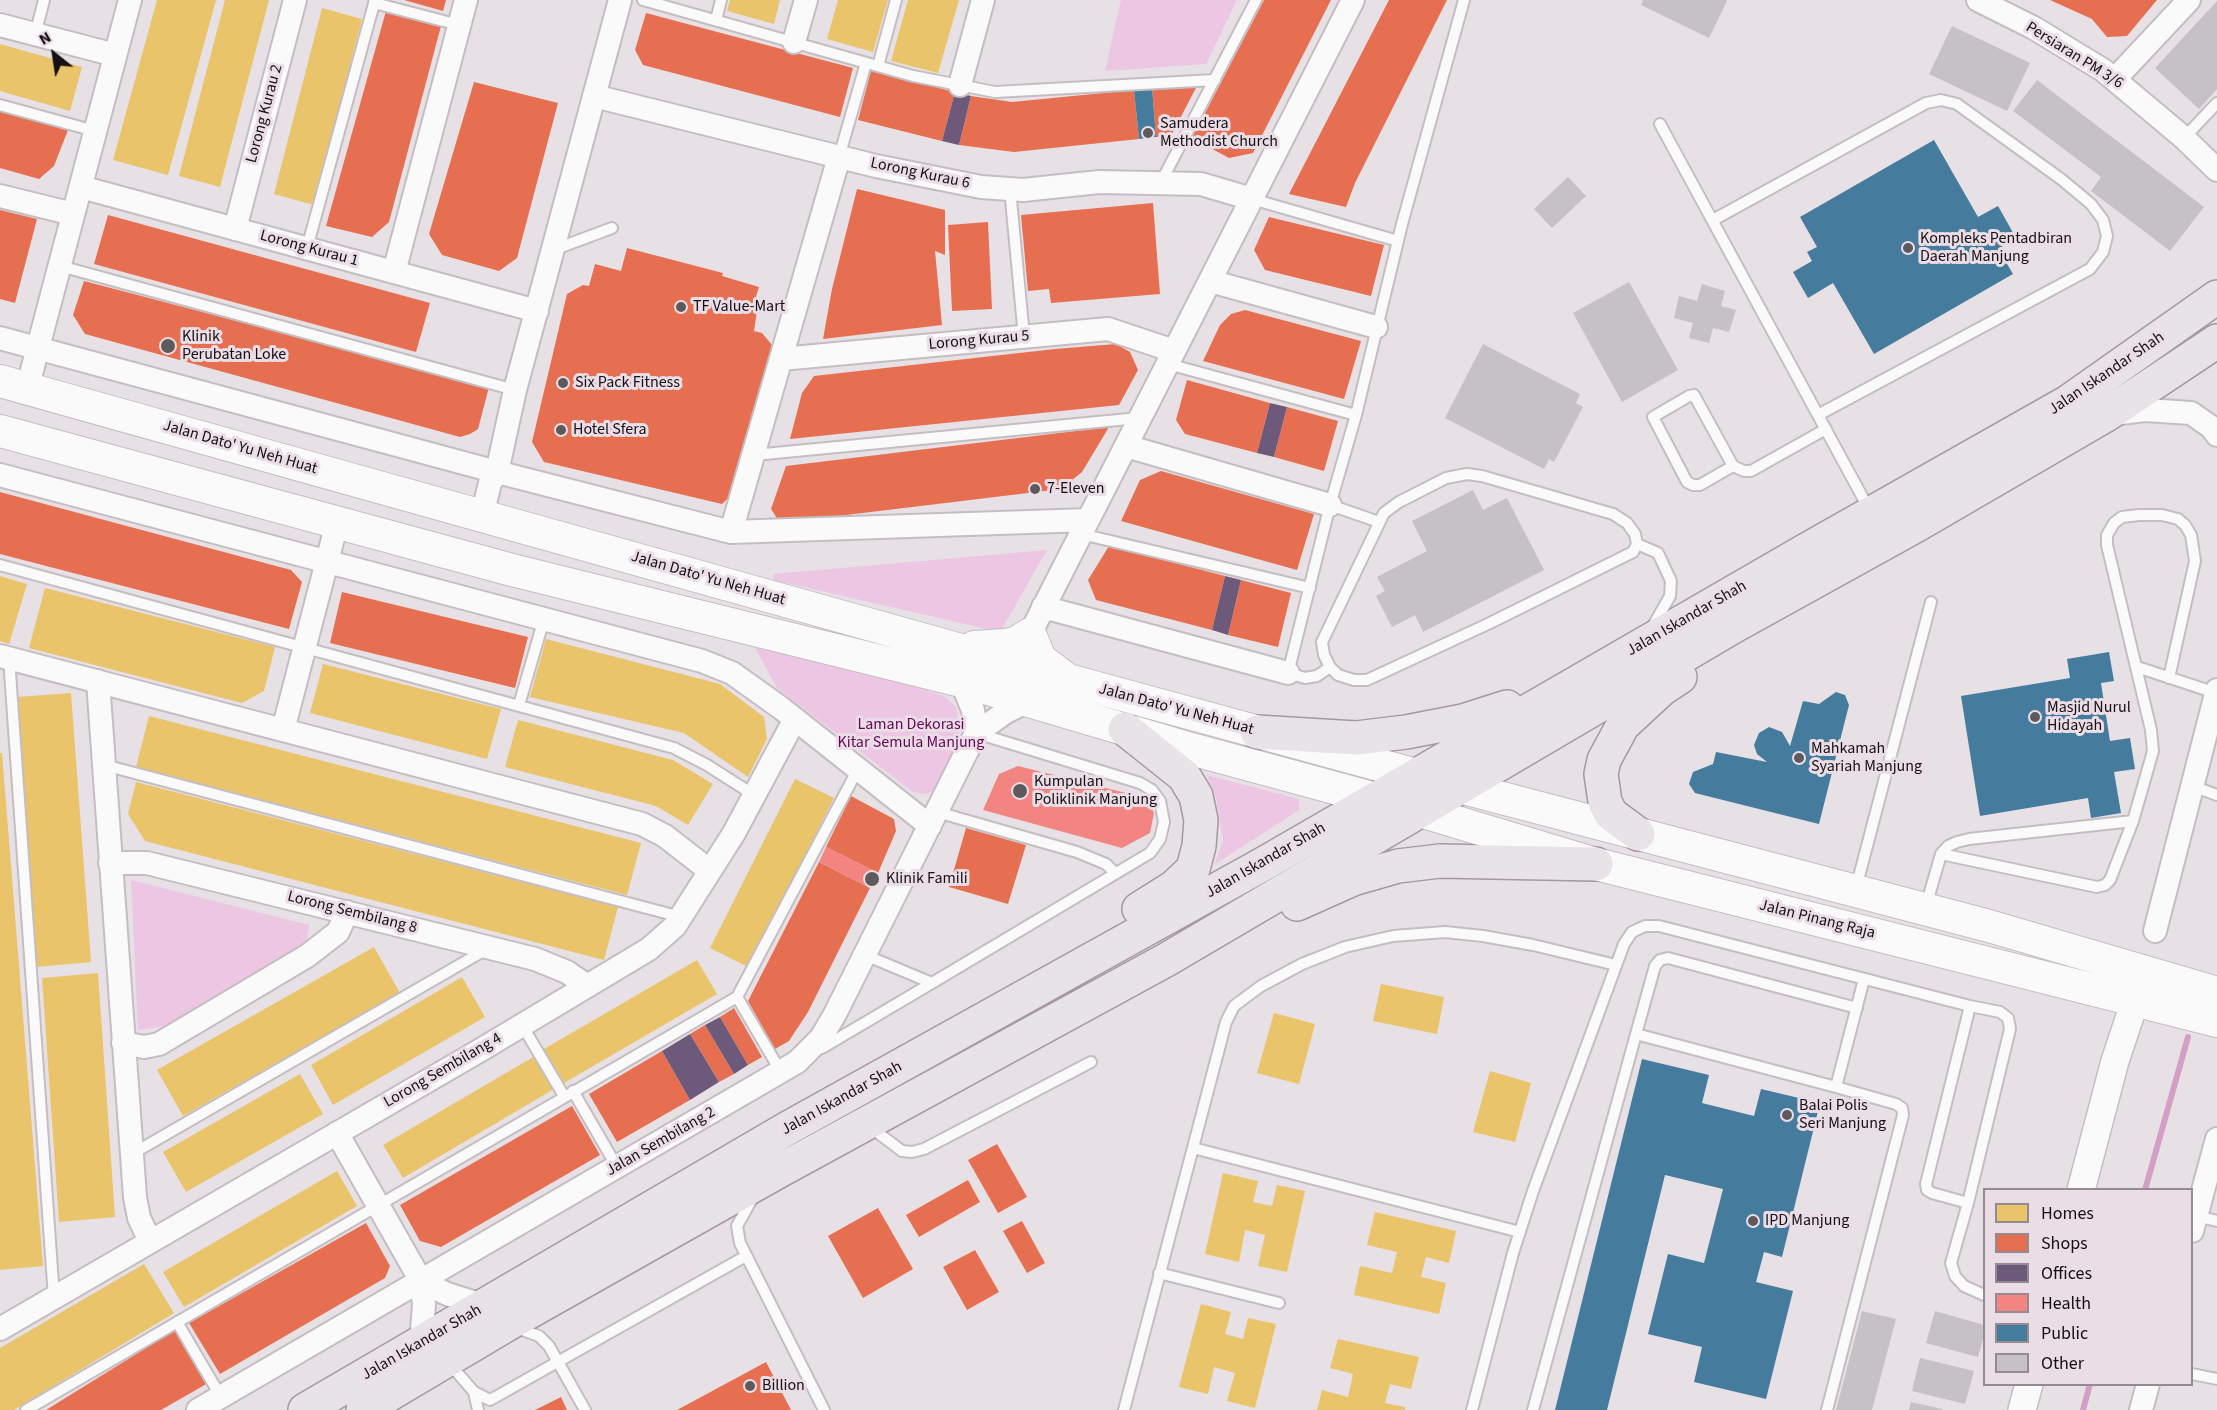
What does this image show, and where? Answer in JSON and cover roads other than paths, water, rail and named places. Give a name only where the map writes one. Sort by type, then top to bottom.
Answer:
[{"type":"main road","name":"Jalan Iskandar Shah","points":[[305,1410],[434,1352],[496,1315],[788,1128],[1265,863],[1871,513],[2068,402],[2217,297]]},
{"type":"main road","name":"Jalan Iskandar Shah","points":[[496,1315],[766,1179],[1166,960],[1736,625],[2106,416],[2217,342]]},
{"type":"main road","points":[[0,419],[15,412],[14,385]]},
{"type":"main road","name":"Jalan Dato' Yu Neh Huat","points":[[14,385],[1068,680],[1460,787]]},
{"type":"main road","name":"Jalan Dato' Yu Neh Huat","points":[[0,431],[599,592],[961,681],[1420,811]]},
{"type":"main road","points":[[482,516],[485,538],[502,554],[599,592]]},
{"type":"main road","points":[[1638,834],[1611,814],[1605,802],[1602,787],[1601,774],[1604,760],[1623,725],[1662,690],[1848,563]]},
{"type":"main road","points":[[953,648],[1016,643],[1036,621]]},
{"type":"main road","points":[[1036,621],[1040,658],[1068,680]]},
{"type":"main road","points":[[1257,732],[1356,738],[1406,732],[1463,721],[1516,705],[1577,682]]},
{"type":"main road","points":[[946,1040],[1073,949],[1174,887],[1193,870],[1202,820],[1196,796],[1184,776],[1125,729]]},
{"type":"main road","name":"Jalan Pinang Raja","points":[[1460,787],[1989,926],[2140,986],[2217,1021]]},
{"type":"main road","name":"Jalan Pinang Raja","points":[[1420,811],[1596,864],[1915,945],[2140,986],[2217,993]]},
{"type":"main road","points":[[1166,960],[1353,879],[1398,866],[1440,861],[1596,864]]},
{"type":"main road","points":[[1915,945],[1925,909]]},
{"type":"main road","name":"Jalan Iskandar Shah","points":[[363,1410],[434,1352]]},
{"type":"street","points":[[14,385],[38,348],[130,0]]},
{"type":"street","name":"Lorong Kurau 2","points":[[235,229],[295,0]]},
{"type":"street","points":[[394,272],[466,0]]},
{"type":"street","points":[[482,516],[490,483],[497,471],[515,390],[620,0]]},
{"type":"street","points":[[794,42],[806,0]]},
{"type":"street","points":[[960,85],[983,0]]},
{"type":"street","points":[[1288,673],[1036,621],[1353,0]]},
{"type":"street","name":"Persiaran PM 3/6","points":[[1978,0],[2034,28],[2115,79],[2184,138],[2217,170]]},
{"type":"street","points":[[2115,79],[2183,2]]},
{"type":"street","points":[[0,25],[115,55]]},
{"type":"street","name":"Lorong Kurau 6","points":[[594,96],[839,157],[981,187],[1023,190],[1099,182],[1201,184],[1252,199]]},
{"type":"street","points":[[731,532],[839,157]]},
{"type":"street","name":"Lorong Kurau 1","points":[[81,187],[537,311]]},
{"type":"street","points":[[0,196],[74,214]]},
{"type":"street","points":[[1210,281],[1376,327]]},
{"type":"street","points":[[2177,327],[2217,284]]},
{"type":"street","name":"Lorong Kurau 5","points":[[781,359],[1108,329],[1171,358]]},
{"type":"street","points":[[0,338],[731,532],[1084,527]]},
{"type":"street","points":[[2106,416],[2145,410],[2191,413],[2217,435]]},
{"type":"street","points":[[1126,446],[1330,505]]},
{"type":"street","points":[[0,475],[702,661],[732,673],[858,769],[934,819]]},
{"type":"street","points":[[283,730],[337,523]]},
{"type":"street","points":[[4,657],[642,824],[665,836],[710,871]]},
{"type":"street","points":[[98,681],[135,1197],[139,1218],[150,1241]]},
{"type":"street","points":[[961,681],[973,710],[976,733]]},
{"type":"street","points":[[2155,931],[2217,692]]},
{"type":"street","name":"Jalan Sembilang 2","points":[[198,1410],[789,1067],[821,1038],[976,733],[1006,712],[1028,701]]},
{"type":"street","name":"Lorong Sembilang 4","points":[[0,1329],[650,949],[675,926],[734,833],[795,719]]},
{"type":"street","name":"Lorong Sembilang 8","points":[[110,863],[147,863],[490,948],[552,964],[587,986]]},
{"type":"street","points":[[123,1043],[144,1047],[159,1044],[307,956],[338,932],[347,912]]},
{"type":"street","points":[[2082,1188],[2115,1061],[2140,986]]},
{"type":"street","points":[[337,1132],[422,1281],[424,1304],[434,1352]]},
{"type":"street","points":[[2201,1222],[2217,1139]]},
{"type":"street","points":[[422,1281],[496,1315]]},
{"type":"street","points":[[2022,1410],[2028,1386]]},
{"type":"street","points":[[2141,1410],[2147,1386]]},
{"type":"lane","points":[[35,34],[44,0]]},
{"type":"lane","points":[[644,0],[913,76],[995,92],[1215,80]]},
{"type":"lane","points":[[716,20],[721,0]]},
{"type":"lane","points":[[878,66],[896,0]]},
{"type":"lane","points":[[1161,183],[1256,0]]},
{"type":"lane","points":[[1330,667],[1317,676],[1305,678],[1288,673],[1330,505],[1356,416],[1398,241],[1464,0]]},
{"type":"lane","points":[[308,249],[375,2],[459,26]]},
{"type":"lane","points":[[839,157],[866,63]]},
{"type":"lane","points":[[1713,220],[1926,103],[1941,100],[1957,104],[2061,179],[2091,204],[2103,220],[2107,236],[2103,252],[2090,269],[1818,415]]},
{"type":"lane","points":[[2184,138],[2217,103]]},
{"type":"lane","points":[[0,105],[95,131]]},
{"type":"lane","points":[[1660,124],[1871,513]]},
{"type":"lane","points":[[1010,189],[1024,337]]},
{"type":"lane","points":[[1252,199],[1398,241]]},
{"type":"lane","points":[[553,250],[612,228]]},
{"type":"lane","points":[[60,266],[515,390]]},
{"type":"lane","points":[[1171,358],[1356,416]]},
{"type":"lane","points":[[1733,466],[1700,485],[1687,482],[1653,417],[1694,395],[1733,466],[1744,471],[1751,471],[1826,429]]},
{"type":"lane","points":[[754,455],[1140,418]]},
{"type":"lane","points":[[1467,474],[1482,476],[1613,514],[1627,523],[1635,534],[1637,544],[1633,552],[1490,623],[1367,680],[1354,680],[1338,675],[1330,667],[1324,655],[1322,642],[1379,522],[1384,513],[1399,502],[1446,478],[1467,474]]},
{"type":"lane","points":[[1330,505],[1379,522]]},
{"type":"lane","points":[[1941,854],[2097,887],[2105,885],[2110,880],[2133,820],[2153,751],[2151,730],[2137,667],[2107,546],[2107,535],[2114,523],[2122,517],[2162,515],[2178,519],[2191,535],[2195,561],[2169,678]]},
{"type":"lane","points":[[1084,527],[1310,588]]},
{"type":"lane","points":[[1637,544],[1658,553],[1671,581],[1670,596],[1663,611],[1637,648]]},
{"type":"lane","points":[[0,565],[674,748],[707,765],[754,795]]},
{"type":"lane","points":[[1856,891],[1931,602]]},
{"type":"lane","points":[[519,705],[544,619]]},
{"type":"lane","points":[[4,657],[54,1298]]},
{"type":"lane","points":[[2137,667],[2217,692]]},
{"type":"lane","points":[[737,997],[789,1067],[1150,853],[1160,839],[1164,822],[1160,801],[1152,790],[1140,783],[976,733]]},
{"type":"lane","points":[[104,764],[681,917]]},
{"type":"lane","points":[[26,1410],[737,997],[858,769]]},
{"type":"lane","points":[[2192,786],[2217,795]]},
{"type":"lane","points":[[934,819],[1077,852],[1106,864],[1115,873]]},
{"type":"lane","points":[[1925,909],[1941,854],[1948,846],[1969,839],[2133,820]]},
{"type":"lane","points":[[1472,1410],[1520,1232],[1537,1181],[1624,944],[1632,932],[1646,926],[1659,926],[2000,1012],[2008,1018],[2010,1029],[1968,1203],[1951,1263],[1955,1276],[1964,1286],[1983,1295]]},
{"type":"lane","points":[[1124,1410],[1226,1022],[1234,1006],[1261,986],[1302,964],[1345,947],[1383,938],[1445,932],[1533,945],[1617,965]]},
{"type":"lane","points":[[132,1154],[490,948]]},
{"type":"lane","points":[[865,955],[932,983]]},
{"type":"lane","points":[[1533,1410],[1654,966],[1660,960],[1668,958],[1857,1008]]},
{"type":"lane","points":[[1836,1087],[1864,979]]},
{"type":"lane","points":[[1968,1203],[1932,1193],[1927,1190],[1926,1184],[1970,1006]]},
{"type":"lane","points":[[522,1025],[617,1168]]},
{"type":"lane","points":[[1636,1034],[1836,1087],[1896,1104],[1902,1108],[1903,1115],[1827,1410]]},
{"type":"lane","points":[[866,1124],[902,1151],[918,1151],[1091,1062]]},
{"type":"lane","points":[[1193,1148],[1520,1232]]},
{"type":"lane","points":[[766,1179],[744,1210],[737,1226],[740,1243],[825,1410]]},
{"type":"lane","points":[[434,1352],[474,1392],[490,1400],[746,1256]]},
{"type":"lane","points":[[1159,1273],[1279,1303]]},
{"type":"lane","points":[[496,1315],[539,1336],[549,1346],[582,1405]]},
{"type":"lane","points":[[177,1322],[221,1397]]},
{"type":"lane","points":[[2193,1374],[2217,1379]]},
{"type":"lane","points":[[474,1392],[478,1410]]},
{"type":"waterway","points":[[2146,1188],[2188,1037]]},
{"type":"waterway","points":[[2083,1410],[2089,1386]]},
{"type":"place","name":"Samudera Methodist Church","points":[[1148,133]]},
{"type":"place","name":"Kompleks Pentadbiran Daerah Manjung","points":[[1908,248]]},
{"type":"place","name":"TF Value-Mart","points":[[681,307]]},
{"type":"place","name":"Klinik Perubatan Loke","points":[[168,346]]},
{"type":"place","name":"Six Pack Fitness","points":[[563,383]]},
{"type":"place","name":"Hotel Sfera","points":[[561,430]]},
{"type":"place","name":"7-Eleven","points":[[1035,489]]},
{"type":"place","name":"Masjid Nurul Hidayah","points":[[2035,717]]},
{"type":"place","name":"Mahkamah Syariah Manjung","points":[[1799,758]]},
{"type":"place","name":"Kumpulan Poliklinik Manjung","points":[[1020,791]]},
{"type":"place","name":"Klinik Famili","points":[[872,879]]},
{"type":"place","name":"Balai Polis Seri Manjung","points":[[1787,1115]]},
{"type":"place","name":"IPD Manjung","points":[[1753,1221]]},
{"type":"place","name":"Billion","points":[[750,1386]]},
{"type":"park label","name":"Laman Dekorasi Kitar Semula Manjung","points":[[911,734]]}]
